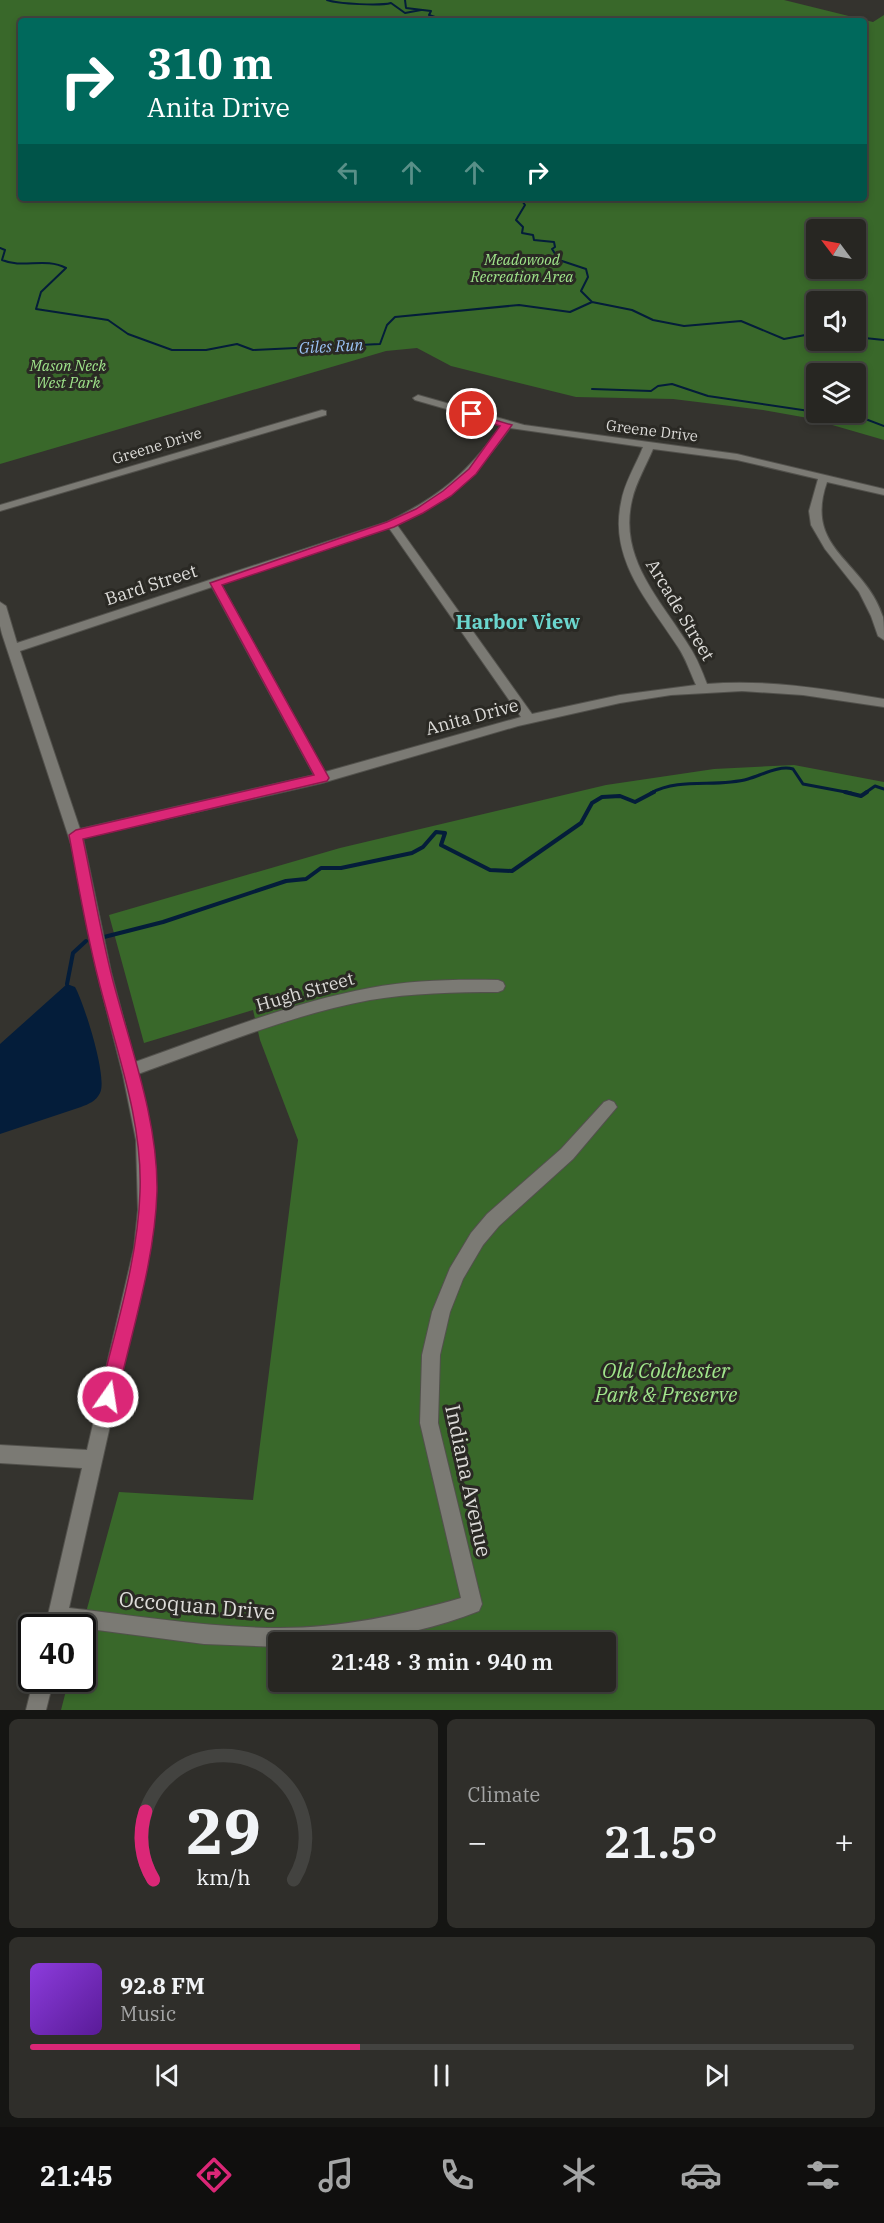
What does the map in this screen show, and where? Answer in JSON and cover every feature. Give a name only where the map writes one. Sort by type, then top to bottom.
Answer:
[{"type":"street","name":"Greene Drive","points":[[418,398],[507,425],[557,434],[737,457],[884,492]]},
{"type":"street","name":"Greene Drive","points":[[0,508],[322,414]]},
{"type":"street","name":"Bard Street","points":[[13,650],[391,524],[419,511],[462,481],[481,462],[507,425]]},
{"type":"street","name":"Arcade Street","points":[[649,446],[627,502],[623,522],[625,543],[639,583],[685,648],[704,688]]},
{"type":"street","points":[[824,476],[814,508],[818,531],[831,551],[861,586],[884,636]]},
{"type":"street","points":[[391,524],[530,720]]},
{"type":"street","points":[[215,583],[322,778]]},
{"type":"street","points":[[0,606],[76,835],[104,973],[130,1070],[147,1159],[146,1222],[59,1614]]},
{"type":"street","name":"Anita Drive","points":[[76,835],[322,778],[530,720],[621,700],[704,688],[780,688],[884,703]]},
{"type":"street","name":"Hugh Street","points":[[130,1070],[290,1015],[345,999],[425,987],[498,986]]},
{"type":"street","name":"Indiana Avenue","points":[[472,1605],[429,1423],[431,1355],[441,1312],[456,1274],[477,1239],[493,1220],[567,1154],[609,1107]]},
{"type":"street","points":[[0,1454],[94,1460]]},
{"type":"street","name":"Occoquan Drive","points":[[96,1625],[252,1637],[289,1637],[364,1631],[472,1605]]},
{"type":"street","points":[[36,1710],[40,1692]]},
{"type":"green space","name":"Meadowood Recreation Area","points":[[0,0],[784,0],[857,18],[18,18],[18,201],[867,201],[867,21],[873,22],[884,15],[884,440],[825,423],[866,423],[866,363],[806,363],[806,418],[673,399],[576,397],[451,366],[417,348],[386,351],[0,464]]},
{"type":"green space","name":"Old Colchester Park & Preserve","points":[[794,765],[884,782],[884,1710],[61,1710],[66,1692],[96,1692],[96,1614],[86,1614],[119,1492],[253,1500],[298,1140],[260,1040],[253,1010],[144,1043],[109,915],[340,848],[606,785],[714,769]]},
{"type":"water","points":[[67,984],[75,987],[89,1024],[101,1072],[100,1093],[84,1106],[0,1134],[0,1044]]},
{"type":"waterway","points":[[327,0],[359,4],[391,3],[405,13],[421,10]]},
{"type":"waterway","points":[[405,0],[406,8],[431,11],[429,15],[438,18]]},
{"type":"waterway","points":[[522,201],[525,205],[516,220],[523,227],[522,233],[533,235],[534,240],[554,242],[555,247],[552,249],[559,260],[586,269],[588,277],[581,291],[592,302]]},
{"type":"waterway","name":"Giles Run","points":[[0,248],[5,250],[2,260],[18,264],[50,263],[66,268],[41,292],[36,309],[108,320],[128,334],[172,350],[206,350],[237,344],[253,350],[380,344],[387,325],[395,317],[519,305],[570,312],[592,302]]},
{"type":"waterway","name":"Giles Run","points":[[592,302],[632,310],[653,320],[684,326],[741,321],[784,339],[806,335]]},
{"type":"waterway","name":"Giles Run","points":[[866,338],[884,340]]},
{"type":"waterway","points":[[592,389],[651,391],[658,386],[672,384],[708,396],[806,411]]},
{"type":"waterway","points":[[866,419],[884,426]]},
{"type":"waterway","points":[[651,793],[674,785],[736,782],[776,769],[788,768],[793,769],[803,784],[851,793]]},
{"type":"waterway","points":[[865,793],[875,786],[884,789]]},
{"type":"waterway","points":[[104,937],[163,922],[286,881],[306,879],[321,868],[341,868],[412,853],[423,847],[436,832],[445,833],[441,845],[490,870],[512,871],[581,823],[592,803],[602,797],[620,796],[635,802],[654,792]]},
{"type":"waterway","points":[[845,792],[861,796],[867,792]]},
{"type":"waterway","points":[[67,984],[73,953],[86,941]]},
{"type":"district","name":"Harbor View","points":[[518,622]]},
{"type":"route","points":[[108,1397],[142,1248],[148,1192],[147,1159],[140,1113],[104,973],[76,835],[171,811],[322,778],[226,599],[215,583],[391,524],[447,494],[481,462],[507,425],[472,414]]},
{"type":"park label","name":"Mason Neck West Park","points":[[68,374]]}]
